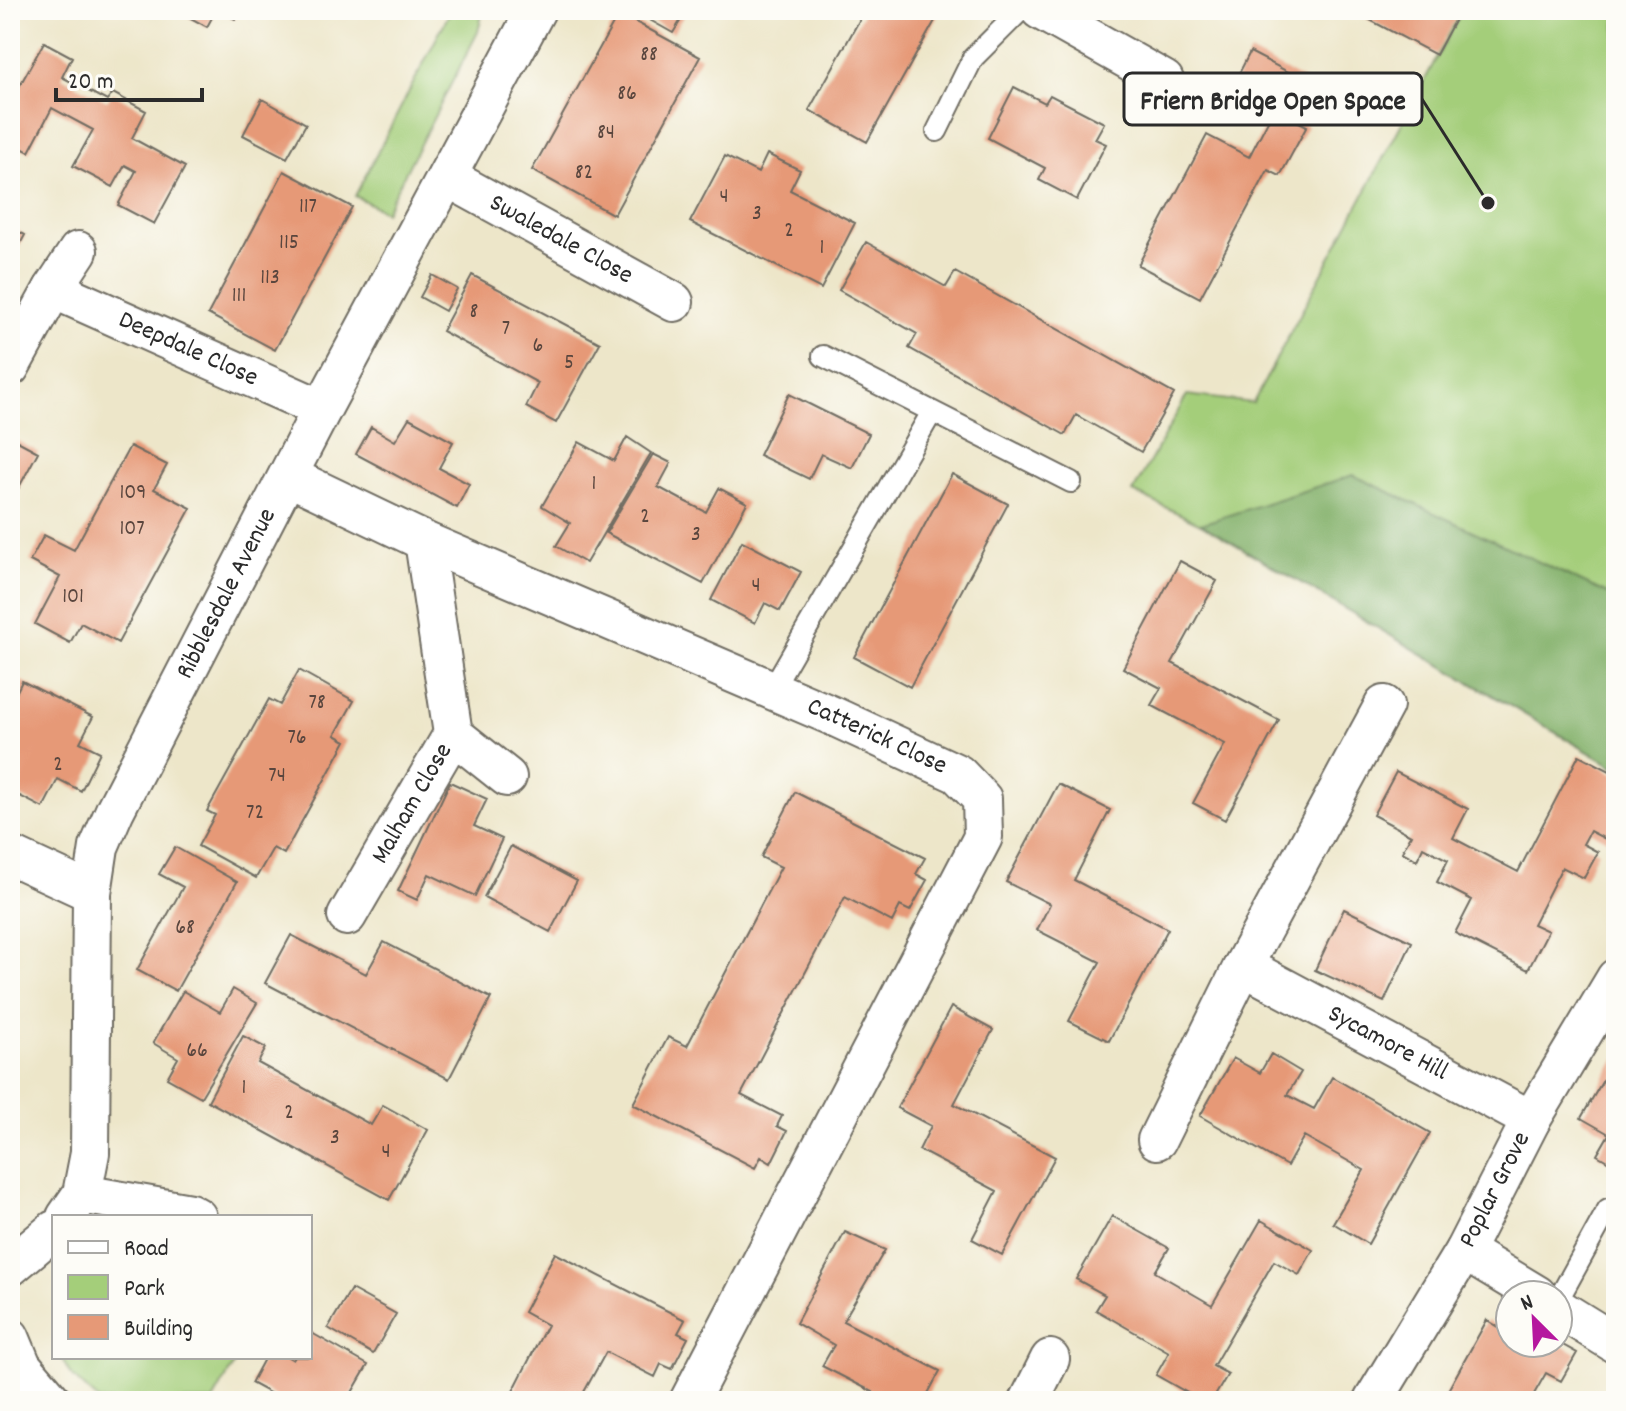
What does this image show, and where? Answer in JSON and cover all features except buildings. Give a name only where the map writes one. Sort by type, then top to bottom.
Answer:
[{"type":"street","name":"Ribblesdale Avenue","points":[[74,1206],[90,1153],[92,893],[99,847],[115,810],[322,409],[536,10]]},
{"type":"street","points":[[1040,10],[1164,80]]},
{"type":"street","name":"Swaledale Close","points":[[447,177],[674,302]]},
{"type":"street","points":[[10,367],[78,251]]},
{"type":"street","name":"Deepdale Close","points":[[53,289],[322,409]]},
{"type":"street","name":"Catterick Close","points":[[288,476],[424,541],[835,717],[958,774],[982,799],[983,837],[689,1401]]},
{"type":"street","name":"Malham Close","points":[[347,916],[453,734],[424,541]]},
{"type":"street","points":[[1157,1140],[1243,966],[1384,705]]},
{"type":"street","points":[[453,734],[507,777]]},
{"type":"street","points":[[10,855],[92,893]]},
{"type":"street","name":"Sycamore Hill","points":[[1243,966],[1531,1120]]},
{"type":"street","name":"Poplar Grove","points":[[1373,1401],[1464,1251],[1531,1120],[1616,978]]},
{"type":"street","points":[[74,1206],[194,1215]]},
{"type":"street","points":[[10,1267],[52,1232]]},
{"type":"street","points":[[1464,1251],[1510,1279]]},
{"type":"street","points":[[1574,1318],[1616,1344]]},
{"type":"street","points":[[10,1337],[22,1366],[52,1401]]},
{"type":"street","points":[[1029,1401],[1050,1359]]},
{"type":"lane","points":[[937,131],[973,58],[1021,10]]},
{"type":"lane","points":[[823,356],[1071,482]]},
{"type":"lane","points":[[771,691],[932,412]]},
{"type":"lane","points":[[1570,1279],[1608,1209]]},
{"type":"green space","points":[[451,10],[483,10],[478,32],[385,212],[355,196]]},
{"type":"green space","points":[[1462,10],[1616,10],[1616,768],[1201,524],[1133,492],[1187,395],[1253,403]]},
{"type":"green space","points":[[1353,475],[1616,598],[1616,768],[1201,524]]},
{"type":"green space","points":[[62,1359],[237,1359],[213,1401],[99,1401],[70,1374]]},
{"type":"place","name":"Friern Bridge Open Space","points":[[1488,203]]}]
